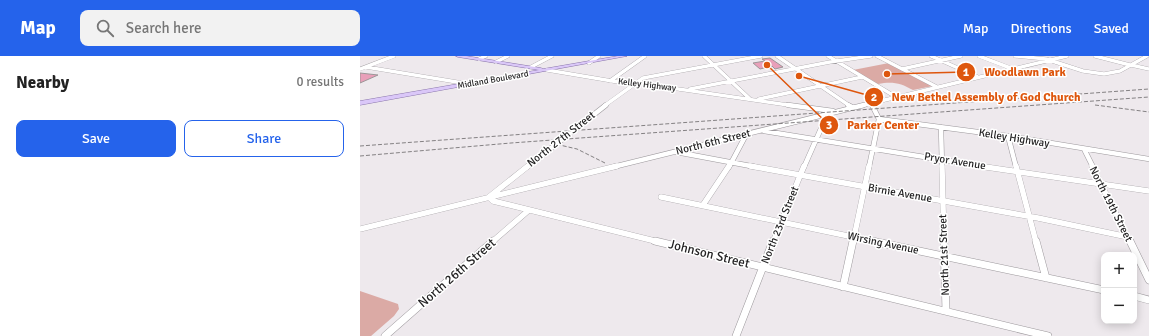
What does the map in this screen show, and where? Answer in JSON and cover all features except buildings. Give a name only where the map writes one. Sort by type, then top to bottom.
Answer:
[{"type":"main road","name":"Kelley Highway","points":[[458,56],[547,70]]},
{"type":"main road","name":"Midland Boulevard","points":[[360,103],[625,56]]},
{"type":"main road","points":[[519,75],[529,71],[531,67]]},
{"type":"street","points":[[360,69],[394,56]]},
{"type":"street","points":[[479,59],[486,56]]},
{"type":"street","points":[[496,62],[508,56]]},
{"type":"street","points":[[531,67],[552,56]]},
{"type":"street","points":[[589,62],[599,56]]},
{"type":"street","points":[[610,81],[645,56]]},
{"type":"street","points":[[704,56],[751,99]]},
{"type":"street","name":"North 27th Street","points":[[489,196],[594,113],[647,76],[761,56]]},
{"type":"street","points":[[777,56],[852,107]]},
{"type":"street","points":[[828,56],[896,97]]},
{"type":"street","points":[[686,90],[795,68],[871,56]]},
{"type":"street","points":[[877,56],[938,87]]},
{"type":"street","points":[[931,56],[978,77]]},
{"type":"street","points":[[902,69],[961,56]]},
{"type":"street","points":[[979,56],[1013,69]]},
{"type":"street","points":[[1015,56],[1050,60],[1077,70],[1095,73],[1115,72],[1148,56]]},
{"type":"street","name":"North 6th Street","points":[[360,229],[852,107],[1067,56]]},
{"type":"street","points":[[1095,56],[1149,70]]},
{"type":"street","points":[[366,67],[469,84]]},
{"type":"street","name":"Kelley Highway","points":[[547,70],[610,81],[837,111]]},
{"type":"street","points":[[756,100],[862,77]]},
{"type":"street","points":[[843,287],[878,118],[871,103]]},
{"type":"street","name":"North 23rd Street","points":[[736,336],[800,175],[823,124],[825,114]]},
{"type":"street","name":"Kelley Highway","points":[[878,118],[1008,136],[1149,159]]},
{"type":"street","name":"North 21st Street","points":[[940,127],[946,311]]},
{"type":"street","name":"Pryor Avenue","points":[[760,130],[1101,185],[1149,191]]},
{"type":"street","points":[[702,206],[731,162],[747,134]]},
{"type":"street","points":[[1008,136],[1019,172],[1046,278]]},
{"type":"street","name":"North 19th Street","points":[[1084,149],[1149,280]]},
{"type":"street","name":"Birnie Avenue","points":[[673,152],[864,186],[1128,236]]},
{"type":"street","name":"Johnson Street","points":[[489,196],[493,201],[763,268],[1048,336]]},
{"type":"street","name":"Wirsing Avenue","points":[[661,197],[1101,289]]},
{"type":"street","name":"North 26th Street","points":[[385,336],[529,210]]},
{"type":"street","points":[[1137,297],[1149,300]]},
{"type":"shaded area","points":[[889,63],[933,86],[913,90],[896,83],[878,84],[853,70]]},
{"type":"shaded area","points":[[360,291],[398,304],[399,309],[394,316],[371,336],[360,336]]},
{"type":"railway","points":[[360,146],[1149,89]]},
{"type":"railway","points":[[360,156],[511,143],[1149,97]]},
{"type":"railway","points":[[1095,105],[1149,112]]},
{"type":"railway","points":[[551,143],[577,149],[605,163]]},
{"type":"place","name":"Parker Center","points":[[767,65]]},
{"type":"place","name":"Woodlawn Park","points":[[887,74]]},
{"type":"place","name":"New Bethel Assembly of God Church","points":[[799,76]]}]
